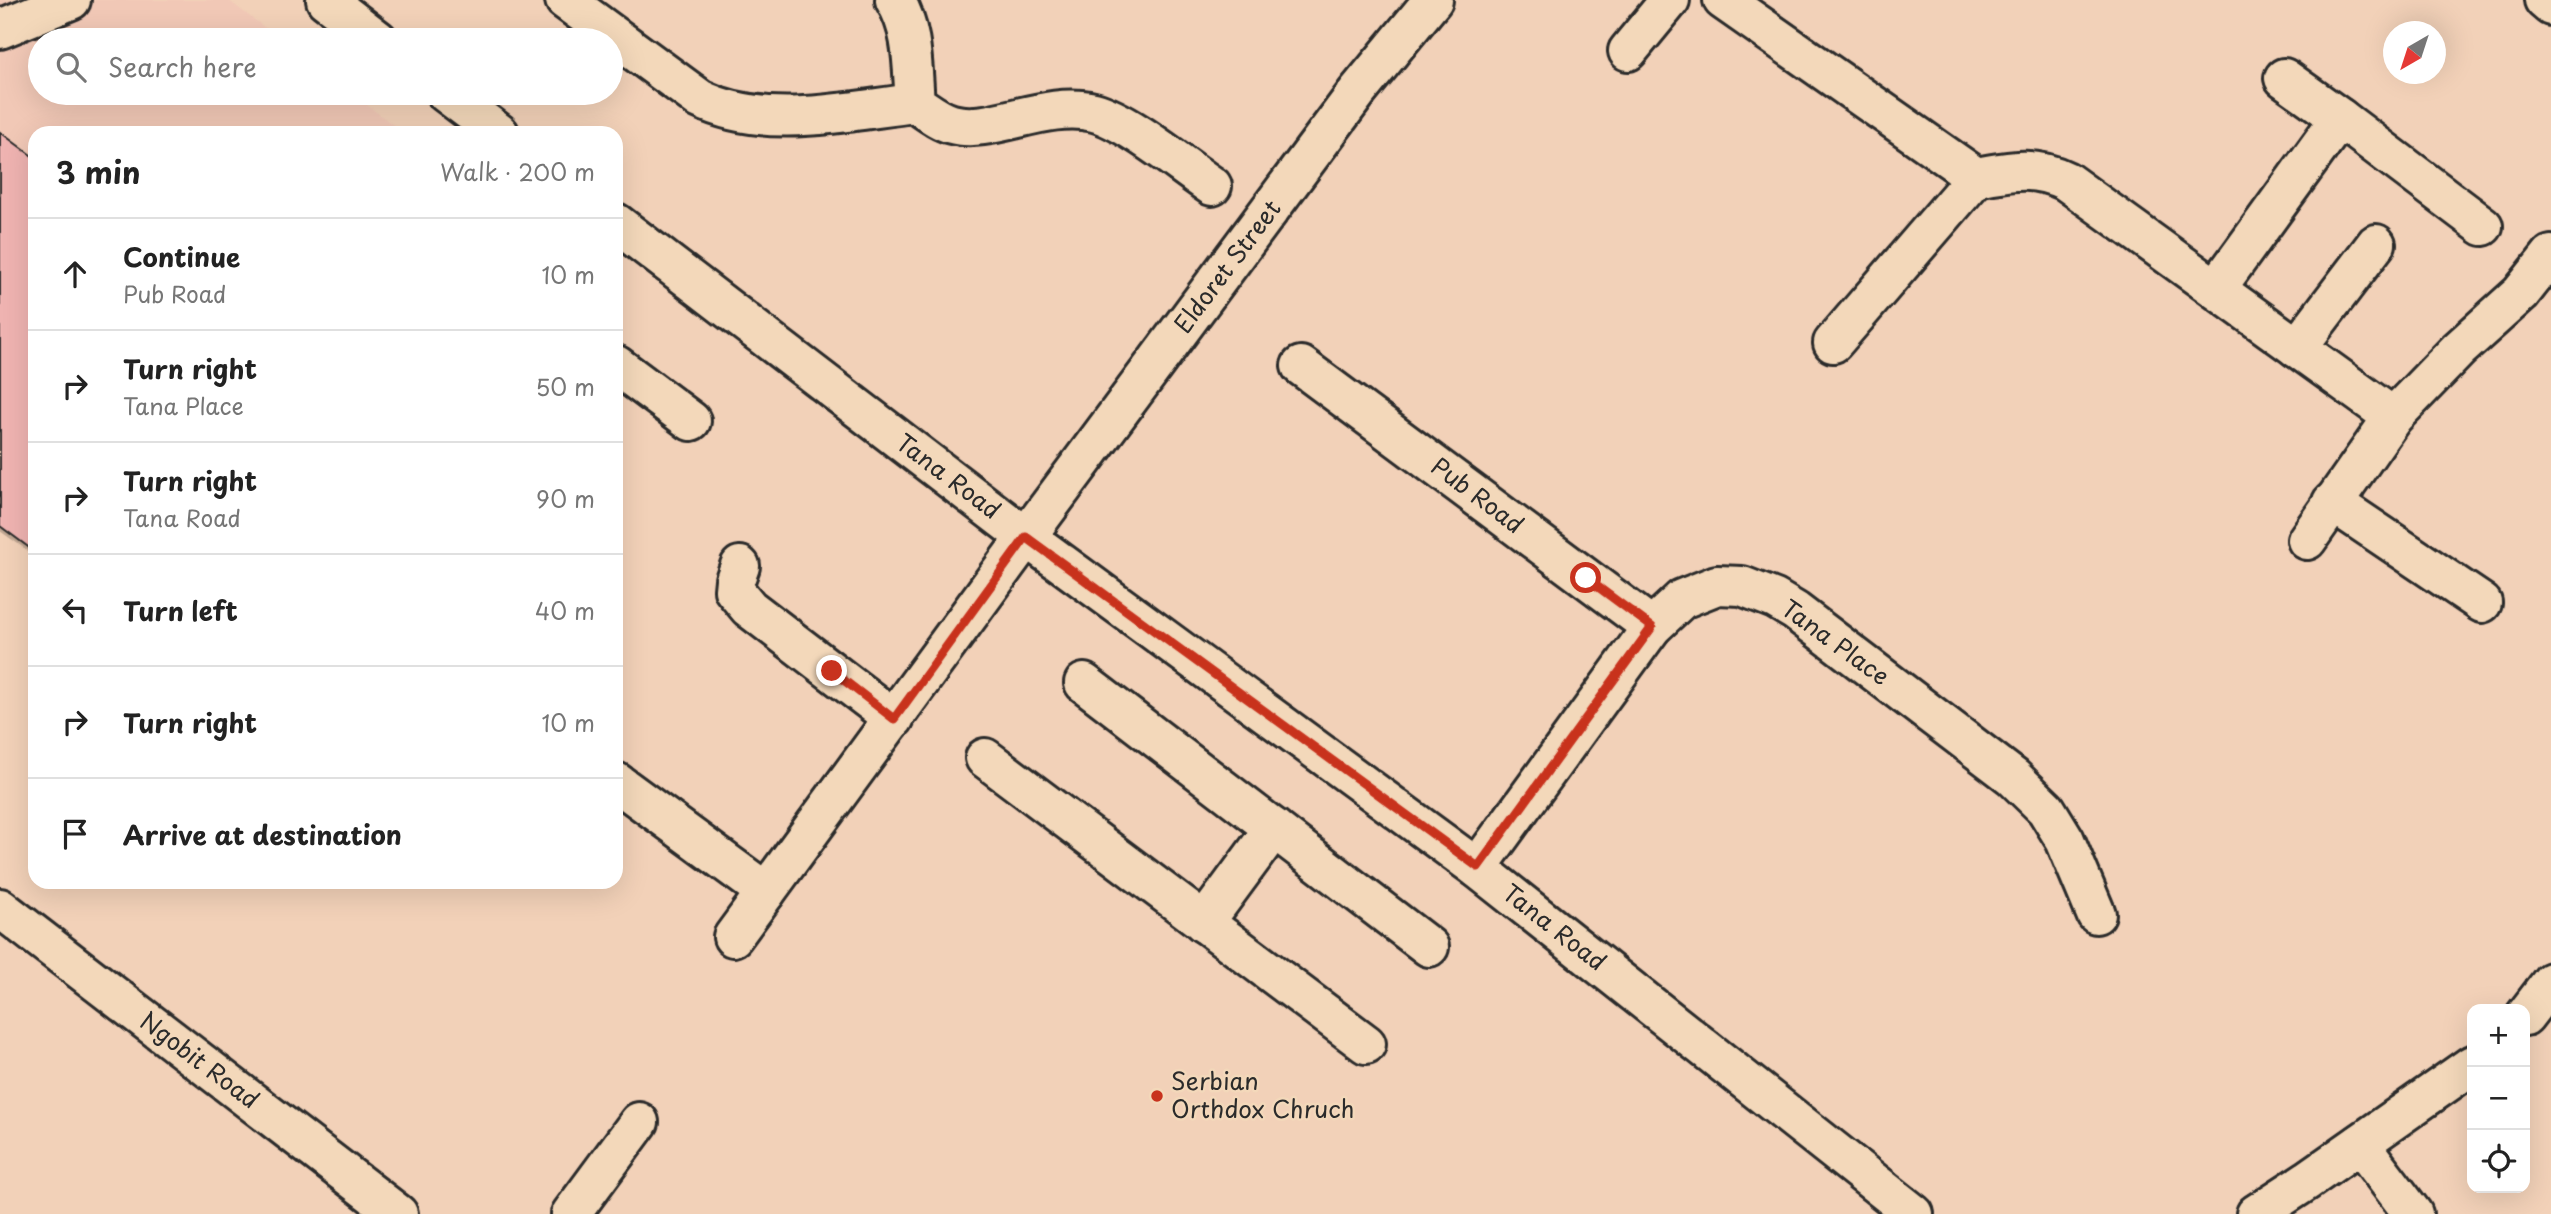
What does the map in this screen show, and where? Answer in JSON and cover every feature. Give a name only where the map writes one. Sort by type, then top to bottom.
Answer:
[{"type":"street","points":[[0,29],[71,0]]},
{"type":"street","points":[[326,0],[362,28]]},
{"type":"street","points":[[565,0],[603,28]]},
{"type":"street","points":[[895,0],[905,16],[910,34],[915,103]]},
{"type":"street","name":"Eldoret Street","points":[[733,937],[1358,91],[1433,0]]},
{"type":"street","points":[[1628,51],[1670,0]]},
{"type":"street","points":[[1723,0],[1976,177]]},
{"type":"street","points":[[2543,0],[2551,6]]},
{"type":"street","points":[[623,43],[700,99],[723,110],[760,116],[802,116],[915,103],[952,125],[982,124],[1049,110],[1094,112],[1127,127],[1212,186]]},
{"type":"street","points":[[2284,78],[2483,226]]},
{"type":"street","points":[[462,105],[490,126]]},
{"type":"street","points":[[2216,289],[2340,118]]},
{"type":"street","points":[[1833,343],[1976,177],[2020,169],[2048,172],[2066,181],[2393,417]]},
{"type":"street","name":"Tana Road","points":[[623,239],[1478,867],[1914,1214]]},
{"type":"street","points":[[2297,348],[2376,244]]},
{"type":"street","points":[[2307,540],[2393,417],[2459,349],[2521,293],[2551,255]]},
{"type":"street","name":"Pub Road","points":[[1301,366],[1652,627]]},
{"type":"street","points":[[623,370],[691,421]]},
{"type":"street","points":[[2332,502],[2482,603]]},
{"type":"street","points":[[740,566],[734,590],[749,608],[894,719]]},
{"type":"street","name":"Tana Place","points":[[1478,867],[1652,627],[1682,599],[1717,585],[1742,586],[1775,599],[1795,611],[2013,778],[2046,809],[2065,840],[2096,914]]},
{"type":"street","points":[[1084,683],[1429,947]]},
{"type":"street","points":[[985,758],[1366,1044]]},
{"type":"street","points":[[623,787],[766,892]]},
{"type":"street","points":[[1204,923],[1273,828]]},
{"type":"street","name":"Ngobit Road","points":[[0,908],[398,1214]]},
{"type":"street","points":[[2530,1009],[2551,982]]},
{"type":"street","points":[[2256,1214],[2469,1067]]},
{"type":"street","points":[[571,1214],[639,1122]]},
{"type":"street","points":[[2360,1144],[2413,1214]]},
{"type":"shaded area","points":[[0,0],[228,0],[265,28],[28,28],[28,105],[367,105],[395,126],[28,126],[28,547],[0,526]]},
{"type":"building","points":[[0,132],[28,153],[28,547],[0,526]]},
{"type":"place","name":"Serbian Orthdox Chruch","points":[[1157,1096]]},
{"type":"route","points":[[832,671],[894,719],[1026,537],[1478,867],[1652,627],[1586,578]]}]
